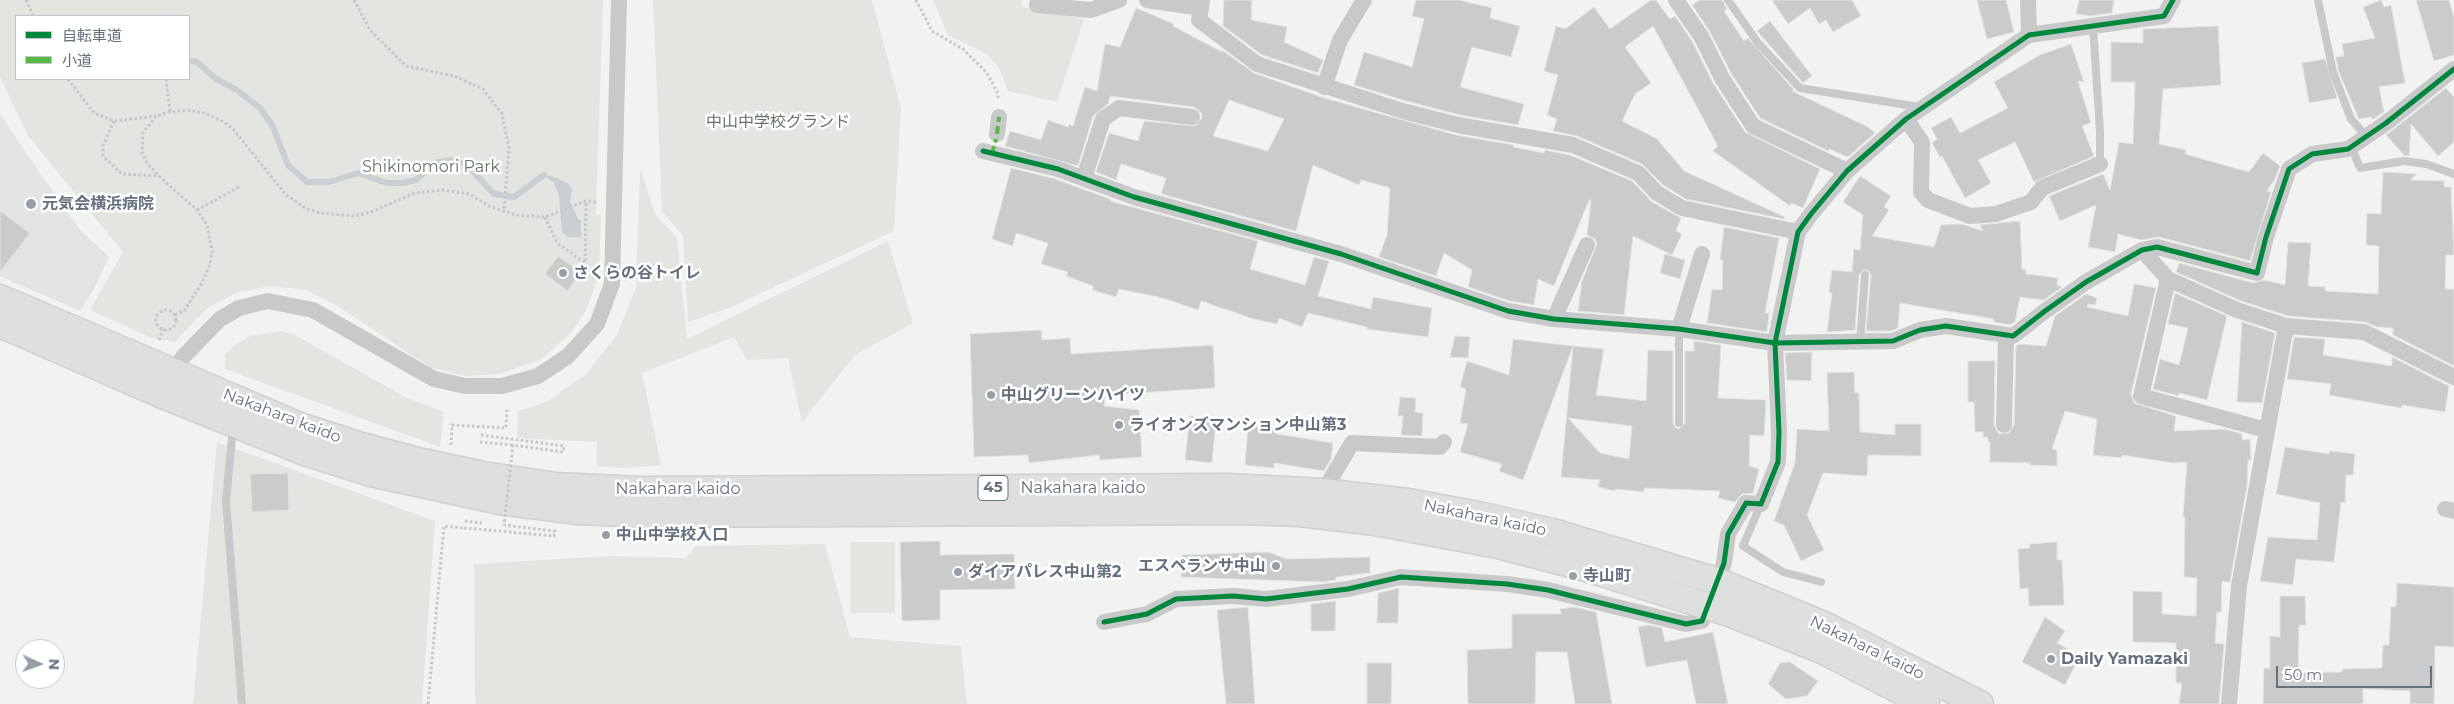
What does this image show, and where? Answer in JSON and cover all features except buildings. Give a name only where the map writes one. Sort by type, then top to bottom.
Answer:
[{"type":"main road","name":"Nakahara kaido","points":[[0,298],[300,426],[362,446],[483,475],[556,486],[639,490],[1228,487],[1323,492],[1408,502],[1479,515],[1552,532],[1717,581],[1824,625],[1980,704]]},
{"type":"main road","name":"Nakahara kaido","points":[[0,324],[160,394],[307,453],[371,473],[500,501],[558,508],[661,514],[1232,511],[1300,513],[1384,524],[1498,546],[1589,569],[1708,606],[1824,651],[1926,704]]},
{"type":"street","points":[[160,394],[183,357],[220,319],[239,308],[268,301],[292,304],[312,310],[434,379],[465,386],[502,386],[538,376],[568,356],[597,324],[612,284],[619,0]]},
{"type":"street","points":[[1038,0],[1037,5],[1091,10],[1119,0]]},
{"type":"street","points":[[1147,0],[1201,4],[1199,20],[1257,64],[1403,112],[1458,125],[1572,145],[1638,173],[1657,193],[1682,208],[1798,232]]},
{"type":"street","points":[[1324,87],[1340,40],[1364,0]]},
{"type":"street","points":[[1676,0],[1701,36],[1722,78],[1754,126],[1847,170]]},
{"type":"street","points":[[2028,0],[2029,34]]},
{"type":"street","points":[[1104,622],[1147,614],[1176,599],[1233,596],[1266,599],[1348,589],[1401,578],[1507,584],[1548,590],[1686,624],[1702,621],[1724,563],[1728,534],[1746,503],[1761,504],[1778,462],[1780,432],[1775,343],[1798,232],[1847,170],[1906,119],[2029,34],[2164,16],[2173,0]]},
{"type":"street","points":[[999,117],[992,144],[1134,197],[1341,254],[1508,311],[1554,319],[1679,329],[1775,343],[1893,341],[1920,330],[1946,326],[2013,336],[2086,282],[2142,250],[2157,247],[2257,273],[2266,237],[2289,169],[2312,154],[2352,146],[2454,69]]},
{"type":"street","points":[[1084,178],[1103,118],[1119,108],[1192,117]]},
{"type":"street","points":[[1906,119],[1922,142],[1921,192],[1928,200],[1970,216],[1996,214],[2031,202],[2042,188],[2100,164]]},
{"type":"street","points":[[1554,319],[1587,245]]},
{"type":"street","points":[[2142,250],[2168,279],[2237,310],[2286,326],[2364,332],[2454,377]]},
{"type":"street","points":[[1679,329],[1702,254]]},
{"type":"street","points":[[2168,279],[2141,396],[2266,430]]},
{"type":"street","points":[[2229,704],[2238,586],[2286,326]]},
{"type":"street","points":[[2004,425],[2006,335]]},
{"type":"street","points":[[1323,492],[1352,443],[1440,447],[1444,442]]},
{"type":"lane","points":[[1728,0],[1758,43],[1800,88],[1923,108]]},
{"type":"lane","points":[[2318,0],[2333,72],[2351,118],[2366,136]]},
{"type":"lane","points":[[2093,26],[2100,132],[2100,164]]},
{"type":"lane","points":[[2352,146],[2360,168],[2404,160],[2426,164],[2454,174]]},
{"type":"lane","points":[[1860,342],[1865,275]]},
{"type":"lane","points":[[1679,329],[1679,423]]},
{"type":"lane","points":[[233,424],[226,501],[242,704]]},
{"type":"lane","points":[[1761,504],[1743,546],[1783,572],[1821,582]]},
{"type":"path","points":[[26,0],[33,15]]},
{"type":"path","points":[[354,0],[370,30],[406,66],[454,76],[483,90],[502,114],[509,148],[504,211]]},
{"type":"path","points":[[916,0],[932,31],[963,49],[987,73],[998,94],[999,117]]},
{"type":"path","points":[[69,80],[94,113],[114,121],[187,110],[205,113],[222,121],[233,129],[286,195],[307,209],[320,213],[334,216],[362,215],[415,193],[443,190],[469,194],[504,211],[545,217],[586,202],[601,202]]},
{"type":"path","points":[[166,80],[170,112]]},
{"type":"path","points":[[156,116],[143,133],[142,153],[147,163],[197,210],[207,225],[211,237],[212,251],[210,264],[197,292],[184,310],[175,315]]},
{"type":"path","points":[[114,121],[103,146],[103,156],[122,174],[160,176]]},
{"type":"path","points":[[197,210],[239,187]]},
{"type":"path","points":[[545,217],[557,243],[585,263],[586,202]]},
{"type":"path","points":[[163,329],[156,321],[158,313],[169,310],[175,315]]},
{"type":"path","points":[[163,329],[174,327],[175,315]]},
{"type":"path","points":[[157,346],[163,329]]},
{"type":"path","points":[[451,451],[452,425],[506,428],[507,409]]},
{"type":"path","points":[[480,435],[564,446],[563,452],[480,442]]},
{"type":"path","points":[[428,704],[444,526],[554,536],[555,531],[504,525],[513,445]]},
{"type":"shaded area","name":"元気会横浜病院","points":[[0,114],[82,232],[109,257],[94,289],[80,311],[0,276]]},
{"type":"shaded area","points":[[544,175],[555,177],[570,185],[572,190],[570,201],[578,219],[581,221],[581,237],[568,237],[562,232],[559,196],[554,183]]},
{"type":"green space","name":"Shikinomori Park","points":[[0,0],[603,0],[596,215],[601,215],[599,275],[586,310],[571,333],[540,360],[499,374],[466,376],[431,368],[336,305],[305,290],[270,286],[236,293],[206,309],[175,342],[152,338],[90,310],[123,252],[28,136],[0,77]]},
{"type":"green space","name":"中山中学校グランド","points":[[653,0],[872,0],[901,108],[894,231],[729,308],[688,322],[683,235],[662,212]]},
{"type":"green space","points":[[933,0],[1022,0],[1022,7],[1084,19],[1057,102],[1008,91],[999,68],[987,54],[948,35]]},
{"type":"green space","points":[[640,167],[655,214],[677,238],[687,339],[888,241],[913,323],[855,355],[802,422],[788,358],[747,360],[734,337],[642,373],[661,465],[624,468],[597,466],[597,442],[517,438],[518,411],[547,402],[586,374],[617,335],[636,287]]},
{"type":"green space","points":[[281,331],[295,335],[405,397],[444,412],[440,447],[225,369],[225,354],[235,345],[250,336]]},
{"type":"green space","points":[[217,442],[435,521],[422,704],[193,704]]},
{"type":"green space","points":[[850,542],[895,542],[895,613],[850,613]]},
{"type":"green space","points":[[825,544],[850,637],[961,646],[967,704],[475,704],[474,564],[610,556],[686,558],[695,546]]},
{"type":"waterway","points":[[192,61],[197,62],[216,79],[237,90],[261,109],[273,127],[288,165],[307,182],[329,182],[358,173],[387,183],[403,183],[416,180],[434,163],[449,160],[466,164],[494,194],[514,197],[544,175]]},
{"type":"marked path","points":[[997,134],[999,117]]},
{"type":"marked path","points":[[992,154],[996,139]]},
{"type":"cycle path","points":[[1104,622],[1147,614],[1176,599],[1233,596],[1266,599],[1348,589],[1401,577],[1507,584],[1548,590],[1686,624],[1702,621],[1724,563],[1728,534],[1746,503],[1761,504],[1778,462],[1779,432],[1775,343],[1798,232],[1811,214],[1847,171],[1906,119],[2029,35],[2164,16],[2173,0]]},
{"type":"cycle path","points":[[983,151],[1058,169],[1134,197],[1341,254],[1508,311],[1554,319],[1679,329],[1775,343],[1893,341],[1920,330],[1946,326],[2013,336],[2086,282],[2142,250],[2157,247],[2257,273],[2266,237],[2289,169],[2312,154],[2348,149],[2386,123],[2454,69]]},
{"type":"place","name":"元気会横浜病院","points":[[31,204]]},
{"type":"place","name":"さくらの谷トイレ","points":[[563,273]]},
{"type":"place","name":"中山グリーンハイツ","points":[[991,395]]},
{"type":"place","name":"ライオンズマンション中山第3","points":[[1119,425]]},
{"type":"place","name":"中山中学校入口","points":[[606,535]]},
{"type":"place","name":"エスペランサ中山","points":[[1276,566]]},
{"type":"place","name":"ダイアパレス中山第2","points":[[958,572]]},
{"type":"place","name":"寺山町","points":[[1573,576]]},
{"type":"place","name":"Daily Yamazaki","points":[[2051,659]]}]
